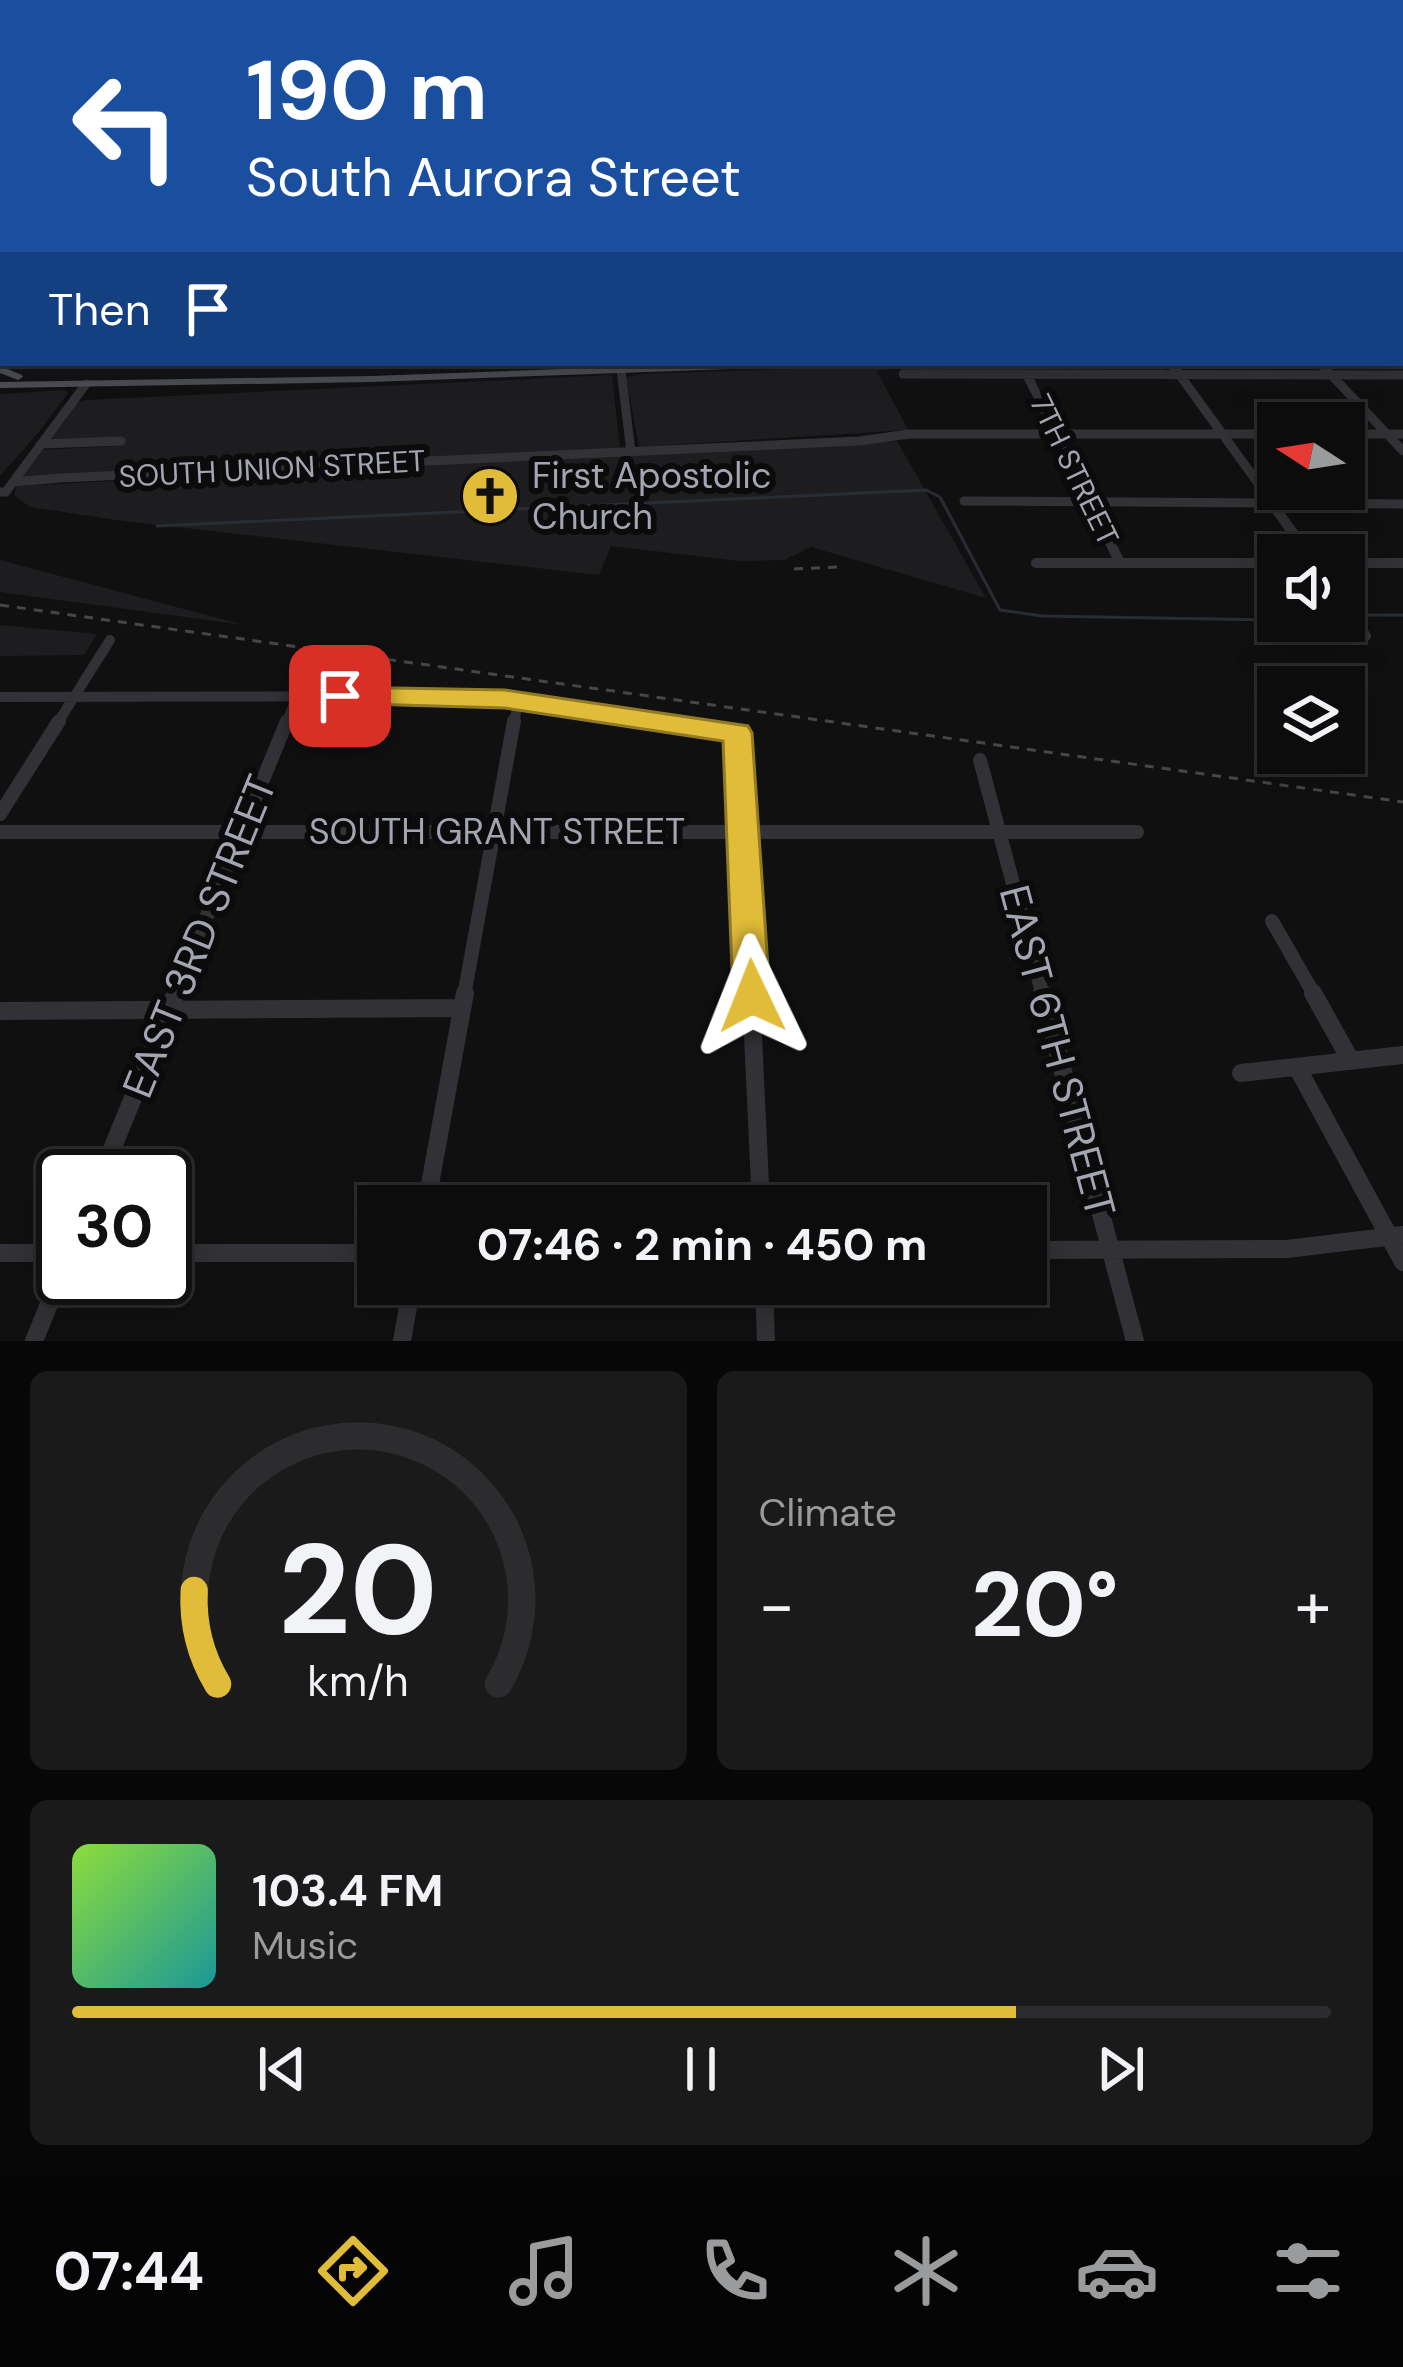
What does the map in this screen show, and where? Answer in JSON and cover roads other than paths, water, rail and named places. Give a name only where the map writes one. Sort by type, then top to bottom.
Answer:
[{"type":"main road","points":[[0,377],[82,380],[546,366]]},
{"type":"main road","points":[[0,377],[82,380],[730,366]]},
{"type":"street","points":[[1173,366],[1257,483]]},
{"type":"street","points":[[1323,366],[1403,451]]},
{"type":"street","points":[[620,370],[631,452]]},
{"type":"street","points":[[903,374],[1403,375]]},
{"type":"street","name":"7TH STREET","points":[[1028,377],[1120,563]]},
{"type":"street","points":[[0,492],[42,444],[82,380]]},
{"type":"street","name":"SOUTH UNION STREET","points":[[13,482],[909,434],[1257,434]]},
{"type":"street","points":[[1365,434],[1403,434]]},
{"type":"street","points":[[42,444],[121,441]]},
{"type":"street","points":[[964,501],[1257,504]]},
{"type":"street","points":[[1365,504],[1403,504]]},
{"type":"street","points":[[1036,563],[1257,563]]},
{"type":"street","points":[[1365,563],[1403,563]]},
{"type":"street","points":[[0,814],[110,640]]},
{"type":"street","points":[[0,697],[518,701],[740,735],[759,1185]]},
{"type":"street","name":"EAST 3RD STREET","points":[[112,1149],[297,697]]},
{"type":"street","points":[[430,1185],[518,701]]},
{"type":"street","name":"EAST 6TH STREET","points":[[980,760],[1136,1341]]},
{"type":"street","name":"SOUTH GRANT STREET","points":[[0,832],[1137,832]]},
{"type":"street","points":[[1272,921],[1352,1060]]},
{"type":"street","points":[[0,1012],[462,1008]]},
{"type":"street","points":[[1241,1073],[1403,1054]]},
{"type":"street","points":[[1297,1067],[1396,1236],[1403,1262]]},
{"type":"street","points":[[1047,1250],[1287,1250],[1396,1236]]},
{"type":"street","points":[[192,1253],[357,1252]]},
{"type":"street","points":[[0,1253],[36,1253]]},
{"type":"street","points":[[34,1341],[49,1305]]},
{"type":"street","points":[[402,1341],[408,1305]]},
{"type":"street","points":[[765,1305],[766,1341]]},
{"type":"waterway","points":[[157,526],[926,490],[940,497],[1000,610],[1042,616],[1257,620]]},
{"type":"waterway","points":[[1365,615],[1403,615]]},
{"type":"railway","points":[[794,569],[839,567]]},
{"type":"railway","points":[[0,605],[1403,802]]},
{"type":"place","name":"First Apostolic Church","points":[[490,496]]}]
